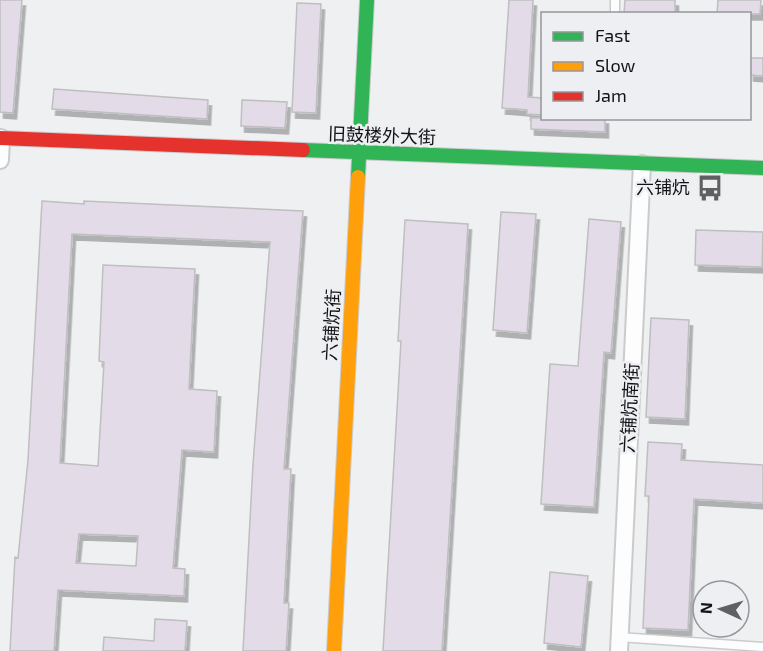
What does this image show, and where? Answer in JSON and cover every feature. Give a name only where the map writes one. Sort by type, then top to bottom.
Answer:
[{"type":"main road","name":"六铺炕街","points":[[334,651],[367,0]]},
{"type":"main road","name":"旧鼓楼外大街","points":[[1,138],[763,168]]},
{"type":"street","points":[[0,160],[1,138]]},
{"type":"street","name":"六铺炕南街","points":[[619,644],[642,165]]},
{"type":"lane","points":[[619,644],[748,649],[763,647]]},
{"type":"building","points":[[0,0],[22,0],[13,113],[0,112]]},
{"type":"building","points":[[509,0],[533,0],[528,97],[541,98],[541,115],[527,114],[527,110],[502,108]]},
{"type":"building","points":[[625,0],[675,0],[675,12],[624,12]]},
{"type":"building","points":[[718,0],[761,0],[760,14],[717,12]]},
{"type":"building","points":[[297,3],[321,4],[316,113],[292,112]]},
{"type":"building","points":[[751,58],[763,58],[763,76],[751,75]]},
{"type":"building","points":[[54,89],[208,100],[207,119],[52,109]]},
{"type":"building","points":[[242,100],[287,102],[285,128],[241,126]]},
{"type":"building","points":[[531,118],[605,120],[605,132],[531,129]]},
{"type":"building","points":[[42,201],[303,211],[284,469],[291,469],[284,603],[289,603],[286,651],[243,651],[253,464],[270,242],[72,234],[60,463],[98,466],[104,362],[99,361],[103,265],[195,269],[189,389],[217,391],[214,452],[182,450],[173,568],[185,569],[184,596],[58,590],[54,651],[10,651],[15,557],[18,558],[28,460]],"holes":[[[79,534],[138,536],[136,566],[76,563]]]},
{"type":"building","points":[[501,212],[536,214],[527,333],[493,330]]},
{"type":"building","points":[[589,219],[621,222],[611,353],[604,352],[594,507],[541,504],[550,364],[578,366]]},
{"type":"building","points":[[405,220],[468,224],[442,651],[383,651],[401,341],[398,341]]},
{"type":"building","points":[[696,230],[763,232],[762,267],[695,265]]},
{"type":"building","points":[[651,318],[689,320],[685,419],[646,417]]},
{"type":"building","points":[[648,442],[682,444],[681,460],[763,465],[763,503],[694,499],[688,630],[643,628],[649,496],[645,496]]},
{"type":"building","points":[[550,572],[588,576],[581,647],[544,643]]},
{"type":"building","points":[[155,619],[187,621],[185,651],[103,651],[104,637],[154,641]]},
{"type":"traffic: fast","points":[[358,177],[367,0]]},
{"type":"traffic: fast","points":[[303,150],[763,168]]},
{"type":"traffic: slow","points":[[334,651],[358,177]]},
{"type":"traffic: jam","points":[[0,138],[303,150]]},
{"type":"place","name":"六铺炕","points":[[710,188]]}]
